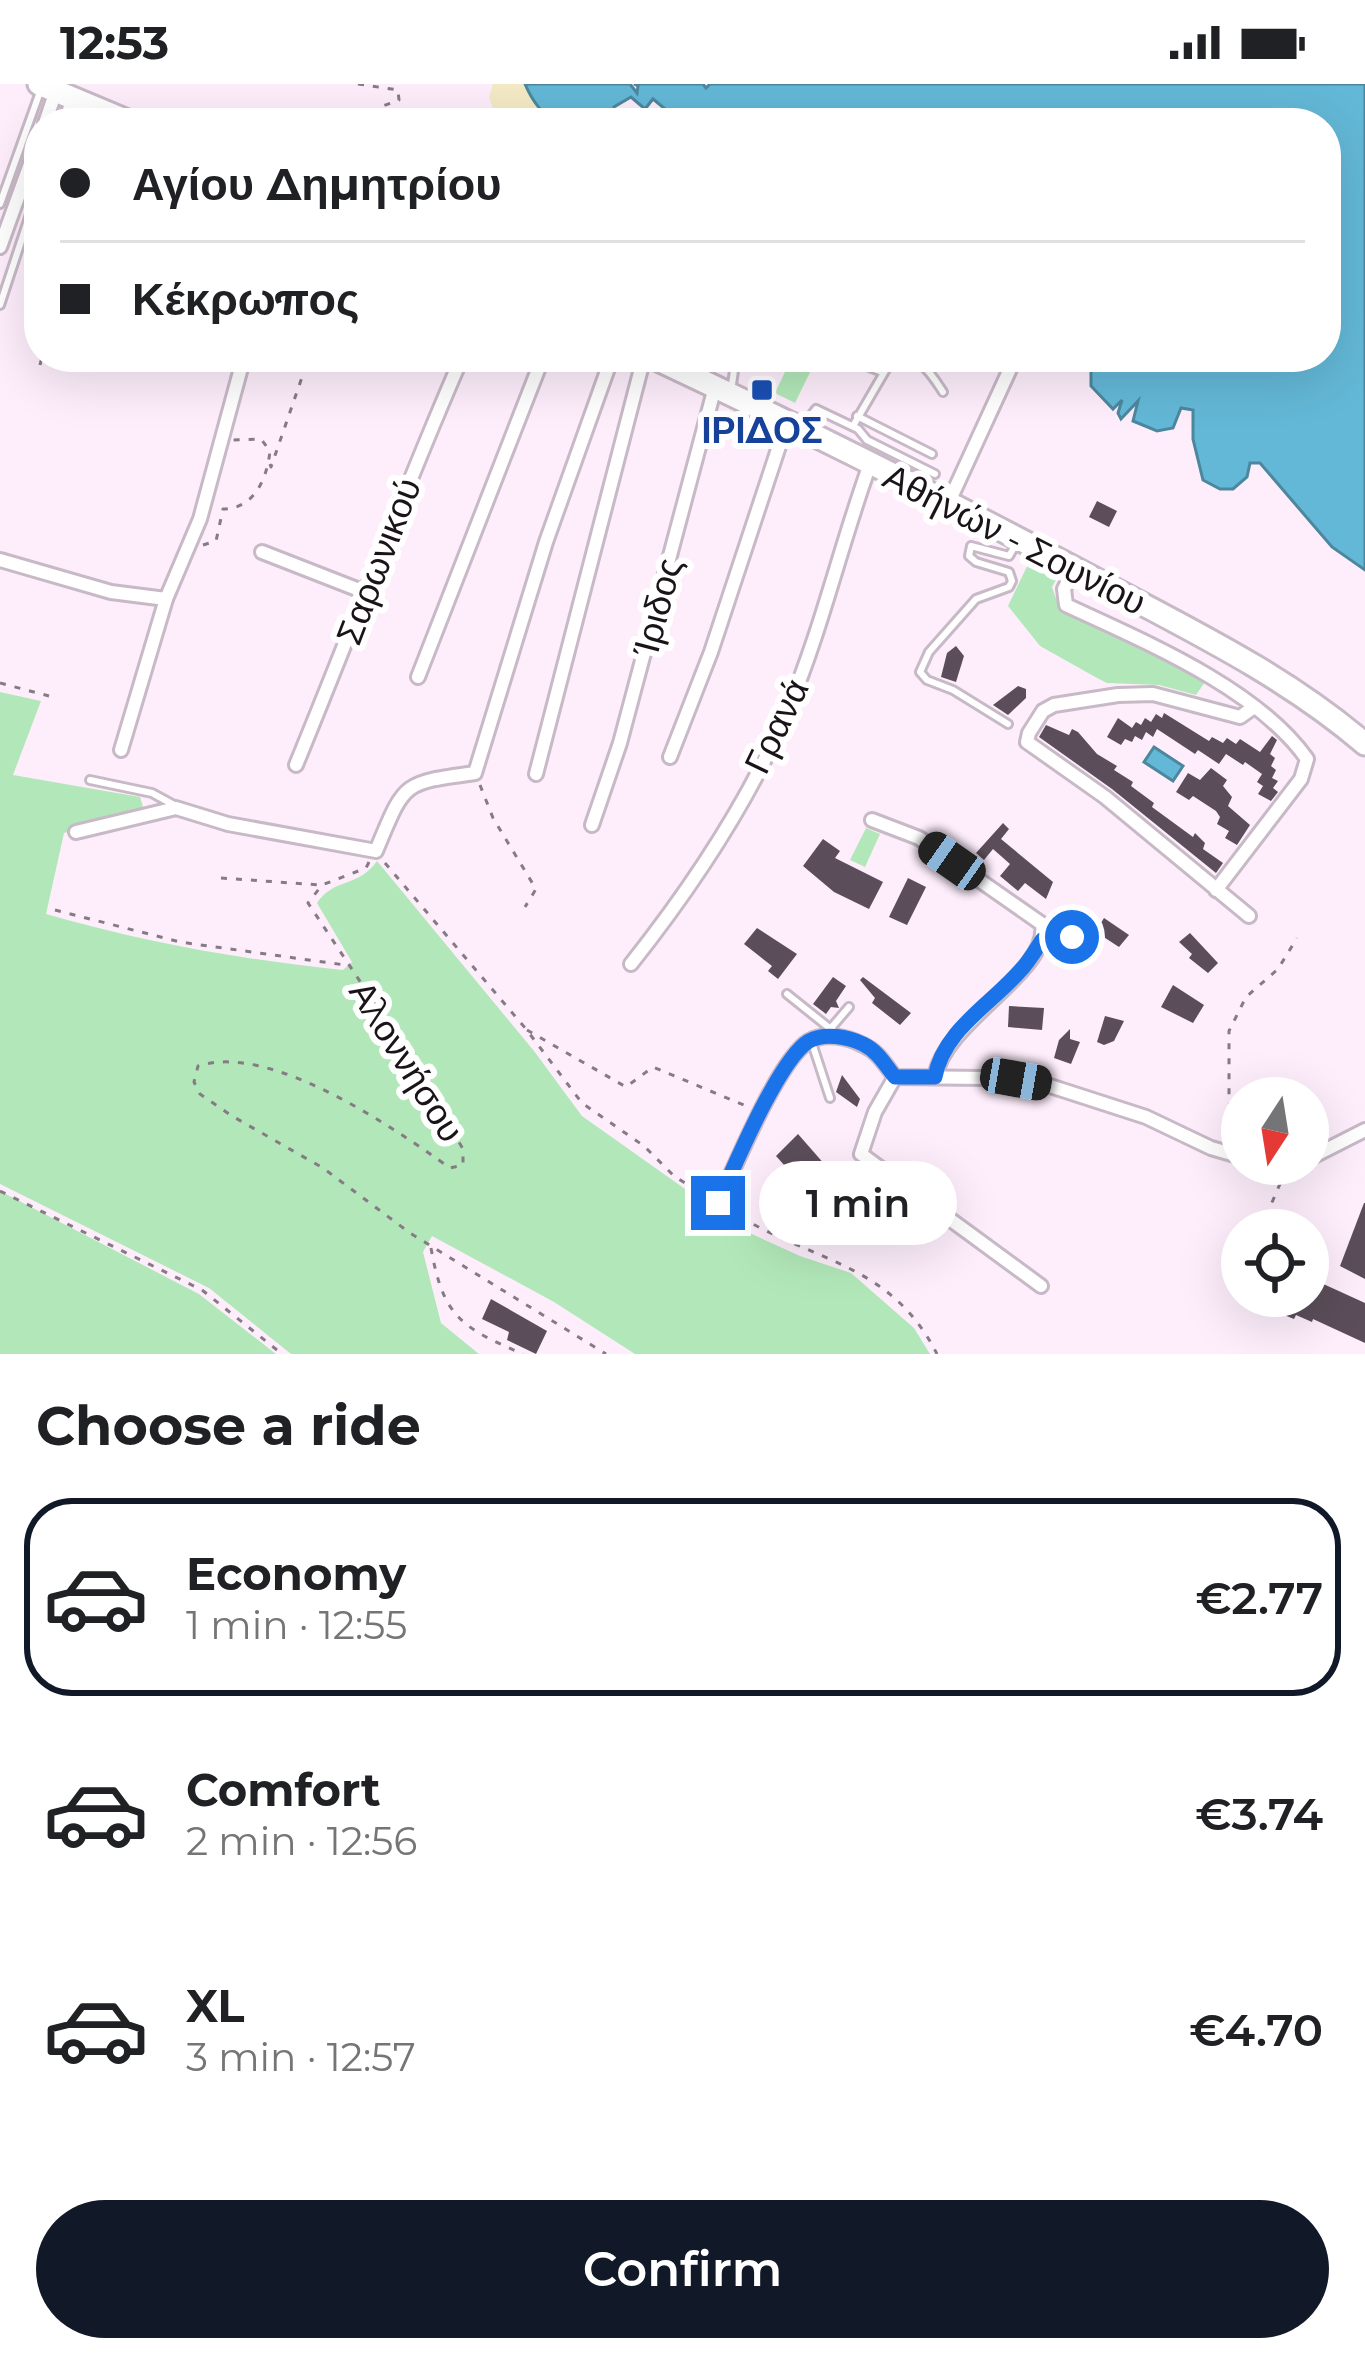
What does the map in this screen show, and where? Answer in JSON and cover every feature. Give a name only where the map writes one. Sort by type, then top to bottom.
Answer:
[{"type":"main road","points":[[52,89],[96,108]]},
{"type":"main road","name":"Αθήνών - Σουνίου","points":[[682,372],[1019,539],[1281,680],[1365,744]]},
{"type":"street","points":[[0,248],[24,181]]},
{"type":"street","points":[[121,750],[240,372]]},
{"type":"street","name":"Σαρωνικού","points":[[296,765],[456,372]]},
{"type":"street","points":[[418,676],[537,372]]},
{"type":"street","points":[[76,832],[176,808],[228,824],[376,851],[400,797],[410,788],[425,779],[475,772],[546,542],[607,372]]},
{"type":"street","points":[[536,774],[644,372]]},
{"type":"street","points":[[948,504],[1009,372]]},
{"type":"street","name":"Ίριδος","points":[[592,825],[723,390]]},
{"type":"street","points":[[670,757],[794,425]]},
{"type":"street","name":"Γρανά","points":[[631,964],[673,911],[706,858],[788,711],[870,464]]},
{"type":"street","points":[[262,552],[367,593]]},
{"type":"street","points":[[0,560],[111,592],[166,599]]},
{"type":"street","points":[[1075,568],[1064,589],[1066,605],[1102,619],[1234,692],[1304,753],[1306,767],[1216,890]]},
{"type":"street","points":[[1249,916],[1105,797],[1028,742],[1043,711],[1054,705],[1118,694],[1154,694],[1240,717],[1254,707]]},
{"type":"street","points":[[872,820],[920,838],[1042,925],[1042,940],[1021,971],[952,1039],[935,1077]]},
{"type":"street","points":[[718,1203],[761,1112],[796,1053],[811,1040],[835,1032],[884,1059],[895,1077]]},
{"type":"street","points":[[895,1077],[1016,1079],[1047,1085],[1146,1117],[1221,1151]]},
{"type":"street","points":[[895,1077],[875,1112],[861,1154],[1041,1286]]},
{"type":"street","points":[[1329,1148],[1365,1130]]},
{"type":"lane","points":[[0,204],[24,151]]},
{"type":"lane","points":[[0,305],[24,233]]},
{"type":"lane","points":[[723,390],[731,372]]},
{"type":"lane","points":[[853,426],[882,372]]},
{"type":"lane","points":[[930,372],[943,392]]},
{"type":"lane","points":[[794,425],[816,409],[935,474]]},
{"type":"lane","points":[[857,416],[932,454]]},
{"type":"lane","points":[[1008,724],[920,672],[928,652],[976,599],[1012,581],[1009,572],[976,562],[969,556],[971,546],[1009,556],[1019,539]]},
{"type":"lane","points":[[90,780],[152,793],[176,808]]},
{"type":"lane","points":[[1042,940],[1083,936]]},
{"type":"lane","points":[[787,994],[835,1032],[849,1007]]},
{"type":"lane","points":[[811,1040],[830,1098]]},
{"type":"path","points":[[358,84],[398,90],[399,100],[380,108]]},
{"type":"path","points":[[269,462],[271,467],[304,372]]},
{"type":"path","points":[[189,543],[216,541],[223,509],[244,507],[251,500],[269,462],[270,452],[261,439],[221,439]]},
{"type":"path","points":[[0,683],[49,696]]},
{"type":"path","points":[[475,772],[494,818],[536,889],[525,907]]},
{"type":"path","points":[[221,878],[322,885],[366,868],[376,851],[526,1029],[626,1087],[652,1066],[761,1112]]},
{"type":"path","name":"Αλοννήσου","points":[[322,885],[308,903],[403,1046],[463,1149],[464,1165],[450,1168],[356,1105],[267,1070],[208,1063],[194,1073],[200,1094],[323,1168],[430,1246],[606,1354]]},
{"type":"path","points":[[55,910],[180,943],[347,965]]},
{"type":"path","points":[[1228,1077],[1229,1031],[1246,997],[1278,969],[1297,938]]},
{"type":"path","points":[[0,1191],[202,1290],[282,1354]]},
{"type":"path","points":[[430,1246],[442,1300],[451,1312],[523,1354]]},
{"type":"green space","points":[[785,372],[810,372],[795,403],[775,393]]},
{"type":"green space","points":[[1029,562],[1057,578],[1052,587],[1059,607],[1106,626],[1205,682],[1196,695],[1159,685],[1107,683],[1040,646],[1008,606]]},
{"type":"green space","points":[[0,692],[41,701],[13,775],[140,797],[143,807],[64,833],[46,914],[193,949],[343,970],[352,962],[317,903],[377,861],[582,1116],[743,1230],[851,1273],[914,1328],[930,1354],[635,1354],[554,1302],[432,1236],[423,1252],[441,1323],[479,1354],[291,1354],[209,1288],[0,1184]]},
{"type":"green space","points":[[866,828],[880,834],[865,867],[850,860]]},
{"type":"green space","points":[[0,1191],[199,1294],[276,1354],[0,1354]]},
{"type":"sand","points":[[493,84],[525,84],[540,108],[493,108],[489,97]]},
{"type":"water","points":[[525,84],[630,84],[637,93],[634,84],[703,84],[706,88],[710,84],[1365,84],[1365,570],[1332,547],[1260,463],[1250,463],[1247,477],[1233,489],[1220,489],[1203,480],[1193,439],[1193,410],[1181,408],[1173,428],[1157,431],[1133,421],[1138,401],[1121,419],[1122,400],[1113,409],[1091,386],[1091,372],[1341,372],[1341,108],[664,108],[653,99],[644,108],[631,97],[614,108],[540,108]]},
{"type":"water","points":[[1154,747],[1183,766],[1173,781],[1144,762]]},
{"type":"building","points":[[1097,501],[1117,511],[1109,527],[1089,517]]},
{"type":"building","points":[[956,646],[964,656],[956,682],[941,677],[947,653]]},
{"type":"building","points":[[1018,686],[1026,689],[1026,698],[1008,715],[993,705]]},
{"type":"building","points":[[1164,713],[1209,741],[1212,737],[1223,743],[1227,738],[1236,744],[1240,739],[1260,752],[1272,736],[1277,740],[1270,754],[1276,770],[1272,778],[1278,781],[1273,788],[1278,792],[1271,801],[1258,794],[1262,774],[1245,762],[1226,754],[1219,764],[1157,729],[1153,737],[1146,732],[1142,740],[1135,736],[1121,745],[1107,737],[1118,718],[1132,728],[1136,722],[1141,725],[1145,718],[1151,722],[1156,714],[1162,718]]},
{"type":"building","points":[[1046,725],[1069,735],[1072,729],[1078,732],[1154,803],[1152,807],[1193,837],[1195,833],[1205,843],[1203,849],[1223,863],[1216,873],[1039,737]]},
{"type":"building","points":[[1211,768],[1227,780],[1223,786],[1232,797],[1228,806],[1250,825],[1237,845],[1225,838],[1229,831],[1217,824],[1216,811],[1193,796],[1189,800],[1176,792],[1188,773],[1200,780]]},
{"type":"building","points":[[1003,823],[1009,829],[1001,839],[1053,882],[1046,899],[1025,883],[1018,891],[1000,876],[1010,864],[993,849],[984,860],[976,853]]},
{"type":"building","points":[[823,839],[840,851],[835,858],[883,882],[869,909],[834,892],[803,866]]},
{"type":"building","points":[[908,878],[926,887],[907,925],[889,917]]},
{"type":"building","points":[[1104,918],[1129,935],[1119,947],[1099,934]]},
{"type":"building","points":[[757,928],[797,954],[778,979],[768,971],[772,966],[744,944]]},
{"type":"building","points":[[1190,933],[1218,963],[1208,973],[1189,958],[1192,954],[1179,942]]},
{"type":"building","points":[[833,977],[846,986],[836,1001],[839,1008],[831,1007],[826,1014],[813,1004]]},
{"type":"building","points":[[863,977],[911,1013],[900,1025],[872,1003],[875,998],[860,980]]},
{"type":"building","points":[[1173,985],[1204,1005],[1193,1023],[1161,1007]]},
{"type":"building","points":[[1009,1006],[1044,1008],[1042,1030],[1008,1027]]},
{"type":"building","points":[[1105,1016],[1124,1021],[1114,1041],[1104,1045],[1097,1042]]},
{"type":"building","points":[[1070,1029],[1070,1039],[1080,1042],[1071,1064],[1054,1058],[1059,1040]]},
{"type":"building","points":[[842,1075],[860,1099],[857,1107],[836,1092]]},
{"type":"building","points":[[798,1134],[826,1166],[803,1186],[776,1156]]},
{"type":"building","points":[[1365,1203],[1365,1279],[1340,1266]]},
{"type":"building","points":[[1329,1287],[1365,1303],[1365,1343],[1313,1319],[1301,1317],[1329,1317]]},
{"type":"building","points":[[491,1299],[547,1331],[536,1354],[507,1340],[509,1332],[482,1319]]},
{"type":"place","name":"ΙΡΙΔΟΣ","points":[[762,390]]},
{"type":"route","points":[[718,1203],[761,1112],[796,1053],[811,1040],[830,1035],[864,1045],[884,1059],[895,1077],[935,1077],[952,1039],[1021,971],[1042,940],[1072,937]]}]
